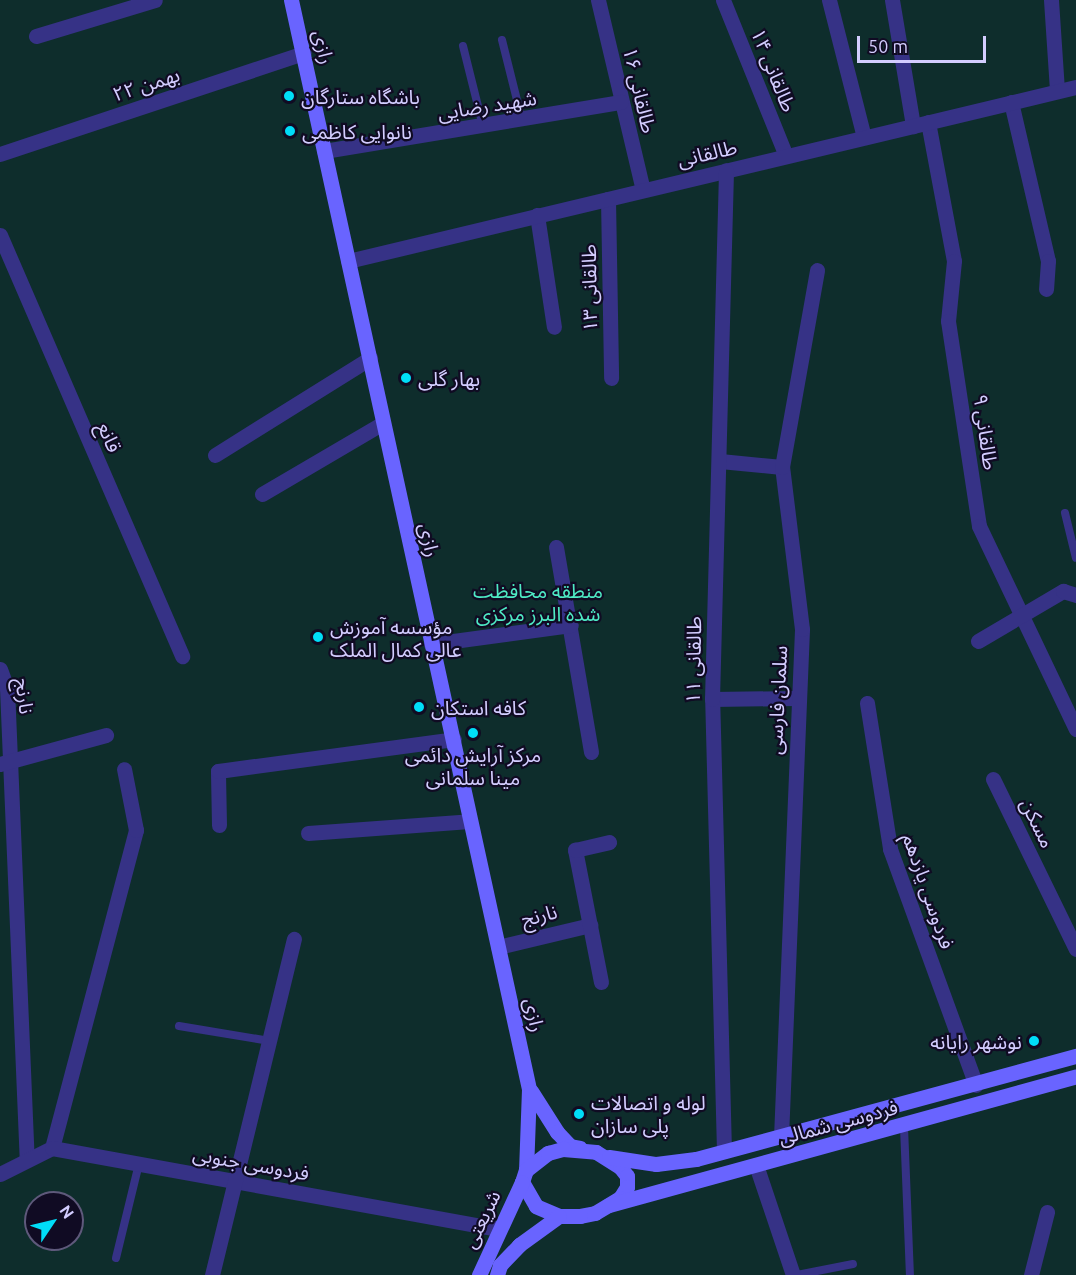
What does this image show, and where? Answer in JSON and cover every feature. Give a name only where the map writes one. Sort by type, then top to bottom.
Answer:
[{"type":"street","points":[[36,36],[155,0]]},
{"type":"street","name":"رازی","points":[[291,0],[529,1089]]},
{"type":"street","name":"طالقانی ۱۶","points":[[598,0],[643,190]]},
{"type":"street","name":"طالقانی ۱۴","points":[[723,0],[786,156]]},
{"type":"street","points":[[829,0],[864,137]]},
{"type":"street","name":"طالقانی ۹","points":[[891,0],[954,261],[948,321],[979,526],[1076,729]]},
{"type":"street","points":[[1051,0],[1057,91]]},
{"type":"street","name":"۲۲ بهمن","points":[[0,154],[304,54]]},
{"type":"street","name":"طالقانی","points":[[348,261],[1076,87]]},
{"type":"street","name":"شهید رضایی","points":[[324,151],[484,128],[621,102]]},
{"type":"street","points":[[1011,102],[1048,261],[1046,289]]},
{"type":"street","name":"طالقانی ۱۱","points":[[724,1151],[712,699],[726,170]]},
{"type":"street","name":"طالقانی ۱۳","points":[[608,199],[611,378]]},
{"type":"street","points":[[537,216],[554,327]]},
{"type":"street","name":"قانع","points":[[0,235],[182,656]]},
{"type":"street","name":"سلمان فارسی","points":[[782,1137],[797,698],[802,629],[782,467],[817,270]]},
{"type":"street","points":[[215,455],[369,358]]},
{"type":"street","points":[[262,494],[383,423]]},
{"type":"street","points":[[720,461],[782,467]]},
{"type":"street","points":[[556,547],[571,624],[591,752]]},
{"type":"street","points":[[978,641],[1063,591],[1076,595]]},
{"type":"street","points":[[431,644],[571,624]]},
{"type":"street","name":"نارنج","points":[[0,669],[7,688],[4,762],[27,1160]]},
{"type":"street","points":[[712,699],[797,698]]},
{"type":"street","name":"فردوسی یازدهم","points":[[867,703],[890,849],[976,1085]]},
{"type":"street","points":[[4,762],[106,735]]},
{"type":"street","points":[[219,825],[218,771],[454,739]]},
{"type":"street","points":[[0,1174],[52,1148],[136,830],[124,769]]},
{"type":"street","name":"مسکن","points":[[993,779],[1076,949]]},
{"type":"street","points":[[308,833],[470,821]]},
{"type":"street","points":[[602,982],[575,850],[609,842]]},
{"type":"street","name":"نارنج","points":[[498,947],[591,925]]},
{"type":"street","points":[[212,1275],[237,1182],[294,939]]},
{"type":"street","name":"فردوسی شمالی","points":[[602,1155],[656,1164],[724,1151],[976,1085],[1076,1056]]},
{"type":"street","name":"فردوسی شمالی","points":[[609,1205],[904,1127],[1076,1076]]},
{"type":"street","points":[[529,1089],[547,1120],[570,1146],[602,1155],[627,1176],[627,1187],[620,1198],[609,1205],[580,1216],[559,1216],[536,1206],[524,1176],[529,1089]]},
{"type":"street","name":"فردوسی جنوبی","points":[[52,1148],[499,1229]]},
{"type":"street","points":[[524,1176],[548,1153],[563,1149],[602,1155]]},
{"type":"street","points":[[756,1166],[795,1275]]},
{"type":"street","name":"شریعتی","points":[[479,1275],[524,1176]]},
{"type":"street","points":[[1031,1275],[1047,1212]]},
{"type":"street","name":"شریعتی","points":[[496,1275],[500,1264],[519,1245],[559,1216]]},
{"type":"lane","points":[[502,40],[523,121]]},
{"type":"lane","points":[[463,46],[484,128]]},
{"type":"lane","points":[[1065,513],[1076,558]]},
{"type":"lane","points":[[179,1026],[270,1041]]},
{"type":"lane","points":[[904,1127],[910,1275]]},
{"type":"lane","points":[[116,1258],[139,1164]]},
{"type":"lane","points":[[795,1275],[853,1264]]},
{"type":"green space","name":"منطقه محافظت شده البرز مرکزی","points":[[0,0],[1076,0],[1076,1275],[0,1275]]},
{"type":"place","name":"باشگاه ستارگان","points":[[289,96]]},
{"type":"place","name":"نانوایی کاظمی","points":[[290,131]]},
{"type":"place","name":"بهار گلی","points":[[406,378]]},
{"type":"place","name":"مؤسسه آموزش عالی کمال الملک","points":[[318,637]]},
{"type":"place","name":"کافه استکان","points":[[419,707]]},
{"type":"place","name":"مرکز آرایش دائمی مینا سلمانی","points":[[473,733]]},
{"type":"place","name":"نوشهر رایانه","points":[[1034,1041]]},
{"type":"place","name":"لوله و اتصالات پلی سازان","points":[[579,1114]]}]
